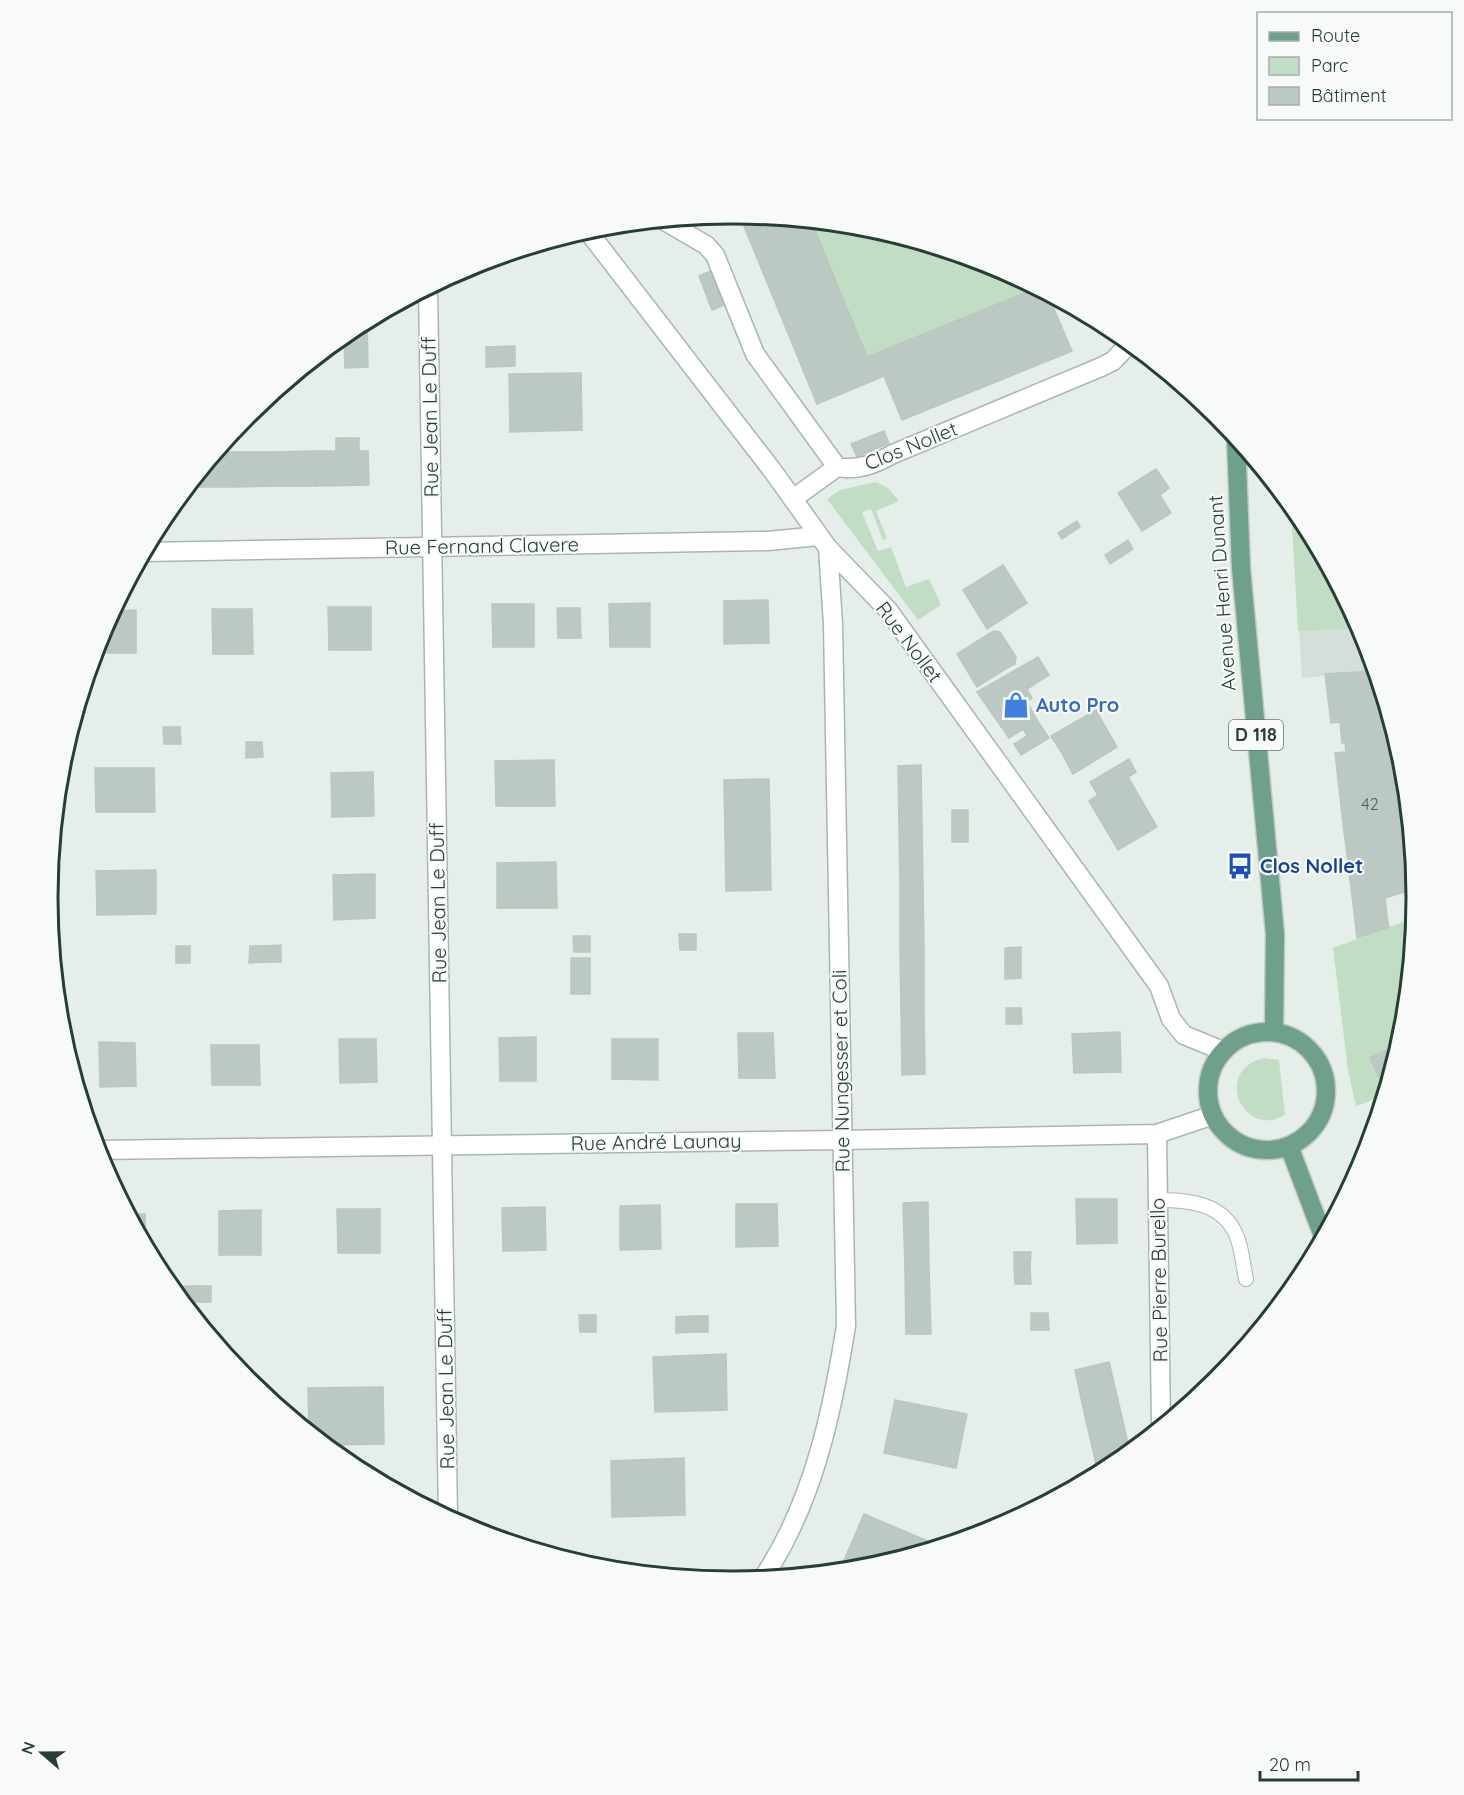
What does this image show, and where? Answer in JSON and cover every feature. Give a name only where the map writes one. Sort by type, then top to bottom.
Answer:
[{"type":"main road","name":"Avenue Henri Dunant","points":[[1237,451],[1241,568],[1275,934],[1274,1032]]},
{"type":"main road","points":[[1274,1032],[1292,1037],[1309,1048],[1320,1064],[1326,1083],[1325,1102],[1318,1121],[1306,1136],[1289,1146],[1271,1150],[1253,1149],[1236,1142],[1222,1131],[1213,1115],[1208,1099],[1208,1081],[1213,1065],[1231,1043],[1251,1033],[1274,1032]]},
{"type":"main road","points":[[1289,1146],[1319,1226]]},
{"type":"street","name":"Clos Nollet","points":[[674,227],[706,245],[715,255],[755,354],[837,467],[849,470],[874,465],[893,454],[1101,367],[1113,361],[1123,350]]},
{"type":"street","name":"Rue Nollet","points":[[594,239],[794,498],[824,542],[888,610],[1159,986],[1171,1019],[1184,1035],[1223,1051]]},
{"type":"street","name":"Rue Jean Le Duff","points":[[428,296],[448,1508]]},
{"type":"street","points":[[794,498],[837,467]]},
{"type":"street","name":"Rue Fernand Clavere","points":[[155,552],[768,541],[824,542]]},
{"type":"street","name":"Rue Nungesser et Coli","points":[[768,1570],[789,1535],[820,1455],[836,1391],[846,1326],[833,624],[824,542]]},
{"type":"street","name":"Rue André Launay","points":[[108,1150],[1158,1134],[1213,1115]]},
{"type":"street","name":"Rue Pierre Burello","points":[[1158,1134],[1161,1416]]},
{"type":"lane","points":[[1158,1200],[1197,1203],[1221,1213],[1237,1237],[1245,1279]]},
{"type":"shaded area","points":[[1292,523],[1336,600],[1366,672],[1302,678]]},
{"type":"green space","points":[[814,229],[906,247],[990,275],[1027,292],[867,357]]},
{"type":"green space","points":[[876,482],[888,488],[899,501],[876,511],[887,539],[883,540],[871,509],[862,512],[878,551],[891,547],[906,587],[929,579],[941,605],[918,620],[827,499],[840,490]]},
{"type":"green space","points":[[1292,523],[1315,561],[1349,629],[1298,631]]},
{"type":"green space","points":[[1405,921],[1400,985],[1388,1050],[1370,1058],[1380,1082],[1375,1098],[1356,1106],[1348,1070],[1333,948]]},
{"type":"green space","points":[[1264,1058],[1279,1060],[1285,1115],[1270,1120],[1257,1118],[1246,1111],[1239,1100],[1237,1088],[1239,1075],[1248,1065]]},
{"type":"building","points":[[743,224],[814,229],[867,357],[1027,292],[1052,305],[1072,351],[902,420],[884,376],[817,404]]},
{"type":"building","points":[[711,271],[724,305],[712,310],[699,276]]},
{"type":"building","points":[[367,332],[368,367],[345,368],[344,347]]},
{"type":"building","points":[[515,346],[515,366],[486,367],[486,347]]},
{"type":"building","points":[[581,373],[582,430],[510,432],[509,374]]},
{"type":"building","points":[[884,431],[889,443],[857,457],[851,444]]},
{"type":"building","points":[[336,438],[359,438],[359,451],[368,451],[369,485],[316,486],[315,451],[336,451]]},
{"type":"building","points":[[315,451],[316,486],[275,486],[274,452]]},
{"type":"building","points":[[234,452],[274,452],[275,486],[235,487]]},
{"type":"building","points":[[234,452],[235,487],[198,487],[226,453]]},
{"type":"building","points":[[1156,469],[1169,488],[1160,495],[1171,513],[1142,531],[1118,493]]},
{"type":"building","points":[[1077,521],[1080,527],[1062,539],[1058,533]]},
{"type":"building","points":[[1128,540],[1133,549],[1110,564],[1105,555]]},
{"type":"building","points":[[1003,565],[1027,603],[987,629],[963,590]]},
{"type":"building","points":[[768,600],[769,643],[724,644],[724,601]]},
{"type":"building","points":[[650,603],[650,647],[610,647],[609,604]]},
{"type":"building","points":[[492,604],[534,604],[534,647],[493,647]]},
{"type":"building","points":[[328,607],[371,607],[371,650],[329,650]]},
{"type":"building","points":[[557,608],[580,608],[581,638],[558,638]]},
{"type":"building","points":[[212,609],[252,609],[253,654],[213,654]]},
{"type":"building","points":[[136,610],[136,653],[105,653],[110,640],[123,611]]},
{"type":"building","points":[[994,631],[1000,632],[1016,657],[1015,664],[1007,668],[987,635]]},
{"type":"building","points":[[987,635],[1007,668],[977,687],[957,654]]},
{"type":"building","points":[[1038,657],[1049,675],[1027,689],[1032,698],[1027,702],[1037,720],[1009,738],[977,692]]},
{"type":"building","points":[[1366,672],[1383,723],[1390,768],[1393,768],[1399,804],[1394,805],[1398,830],[1402,830],[1406,892],[1378,900],[1380,917],[1387,916],[1389,927],[1357,938],[1347,854],[1356,853],[1353,830],[1344,832],[1335,753],[1346,752],[1345,743],[1342,743],[1340,722],[1331,723],[1325,674]]},
{"type":"building","points":[[1096,710],[1106,728],[1063,755],[1051,736]]},
{"type":"building","points":[[1037,720],[1049,738],[1021,755],[1014,744],[1027,736],[1023,729]]},
{"type":"building","points":[[163,727],[180,727],[181,744],[164,744]]},
{"type":"building","points":[[1106,728],[1117,747],[1073,774],[1063,755]]},
{"type":"building","points":[[1386,738],[1393,768],[1390,768]]},
{"type":"building","points":[[246,742],[262,742],[263,757],[246,758]]},
{"type":"building","points":[[1129,759],[1136,772],[1128,777],[1157,827],[1118,850],[1089,801],[1098,795],[1090,782]]},
{"type":"building","points":[[554,760],[555,806],[496,806],[495,761]]},
{"type":"building","points":[[921,765],[922,827],[899,827],[898,766]]},
{"type":"building","points":[[95,768],[154,768],[155,812],[96,812]]},
{"type":"building","points":[[373,772],[374,816],[332,817],[331,773]]},
{"type":"building","points":[[769,779],[770,834],[725,835],[724,780]]},
{"type":"building","points":[[1399,804],[1402,830],[1398,830],[1394,805]]},
{"type":"building","points":[[952,810],[968,810],[968,826],[952,827]]},
{"type":"building","points":[[968,826],[968,842],[952,842],[952,827]]},
{"type":"building","points":[[899,827],[922,827],[923,887],[900,887]]},
{"type":"building","points":[[1353,830],[1356,853],[1347,854],[1344,832]]},
{"type":"building","points":[[770,834],[771,890],[726,891],[725,835]]},
{"type":"building","points":[[556,862],[557,908],[497,908],[497,863]]},
{"type":"building","points":[[156,870],[156,914],[97,915],[96,871]]},
{"type":"building","points":[[375,874],[375,918],[334,920],[333,875]]},
{"type":"building","points":[[900,887],[923,887],[924,949],[900,950]]},
{"type":"building","points":[[1385,898],[1387,916],[1380,917],[1378,900]]},
{"type":"building","points":[[679,934],[696,934],[696,950],[680,950]]},
{"type":"building","points":[[573,936],[590,936],[590,952],[574,952]]},
{"type":"building","points":[[281,945],[281,962],[265,962],[265,946]]},
{"type":"building","points":[[176,946],[190,946],[190,963],[176,963]]},
{"type":"building","points":[[250,946],[265,946],[265,962],[249,963]]},
{"type":"building","points":[[1021,947],[1021,963],[1005,963],[1005,948]]},
{"type":"building","points":[[924,949],[924,1010],[901,1011],[900,950]]},
{"type":"building","points":[[571,958],[590,958],[590,994],[571,994]]},
{"type":"building","points":[[1005,963],[1021,963],[1021,978],[1005,979]]},
{"type":"building","points":[[1006,1008],[1021,1008],[1022,1024],[1006,1024]]},
{"type":"building","points":[[924,1010],[925,1074],[902,1075],[901,1011]]},
{"type":"building","points":[[1120,1032],[1121,1072],[1074,1073],[1072,1034]]},
{"type":"building","points":[[738,1033],[773,1033],[775,1078],[739,1078]]},
{"type":"building","points":[[536,1037],[536,1081],[500,1081],[499,1038]]},
{"type":"building","points":[[339,1039],[376,1039],[377,1082],[340,1083]]},
{"type":"building","points":[[612,1039],[658,1039],[658,1080],[612,1079]]},
{"type":"building","points":[[99,1042],[135,1043],[136,1086],[100,1087]]},
{"type":"building","points":[[211,1045],[259,1045],[260,1085],[212,1085]]},
{"type":"building","points":[[1388,1050],[1380,1081],[1370,1058]]},
{"type":"building","points":[[1076,1199],[1117,1199],[1117,1243],[1077,1244]]},
{"type":"building","points":[[928,1202],[929,1269],[905,1269],[903,1203]]},
{"type":"building","points":[[736,1204],[777,1204],[778,1246],[736,1247]]},
{"type":"building","points":[[660,1205],[661,1249],[620,1250],[620,1206]]},
{"type":"building","points":[[545,1207],[546,1250],[503,1251],[502,1208]]},
{"type":"building","points":[[337,1209],[380,1209],[380,1253],[338,1253]]},
{"type":"building","points":[[261,1210],[261,1255],[219,1255],[219,1211]]},
{"type":"building","points":[[138,1214],[145,1214],[145,1227]]},
{"type":"building","points":[[1014,1252],[1031,1252],[1030,1267],[1014,1267]]},
{"type":"building","points":[[1014,1267],[1030,1267],[1031,1284],[1015,1284]]},
{"type":"building","points":[[905,1269],[929,1269],[931,1334],[906,1334]]},
{"type":"building","points":[[182,1286],[194,1286],[194,1302]]},
{"type":"building","points":[[194,1286],[211,1286],[211,1302],[194,1302]]},
{"type":"building","points":[[1031,1313],[1048,1313],[1049,1330],[1031,1330]]},
{"type":"building","points":[[579,1315],[596,1315],[596,1332],[580,1332]]},
{"type":"building","points":[[692,1316],[708,1316],[708,1332],[692,1332]]},
{"type":"building","points":[[692,1316],[692,1332],[676,1333],[676,1317]]},
{"type":"building","points":[[726,1354],[727,1410],[655,1412],[653,1357]]},
{"type":"building","points":[[1109,1362],[1118,1400],[1083,1407],[1075,1370]]},
{"type":"building","points":[[383,1387],[384,1444],[340,1445],[322,1432],[309,1421],[308,1388]]},
{"type":"building","points":[[895,1400],[967,1414],[956,1468],[884,1453]]},
{"type":"building","points":[[1118,1400],[1128,1442],[1105,1458],[1095,1460],[1083,1407]]},
{"type":"building","points":[[684,1458],[685,1515],[612,1517],[611,1461]]},
{"type":"building","points":[[864,1514],[928,1541],[906,1548],[844,1561]]},
{"type":"place","name":"Auto Pro","points":[[1016,705]]},
{"type":"place","name":"Clos Nollet","points":[[1240,866]]}]
